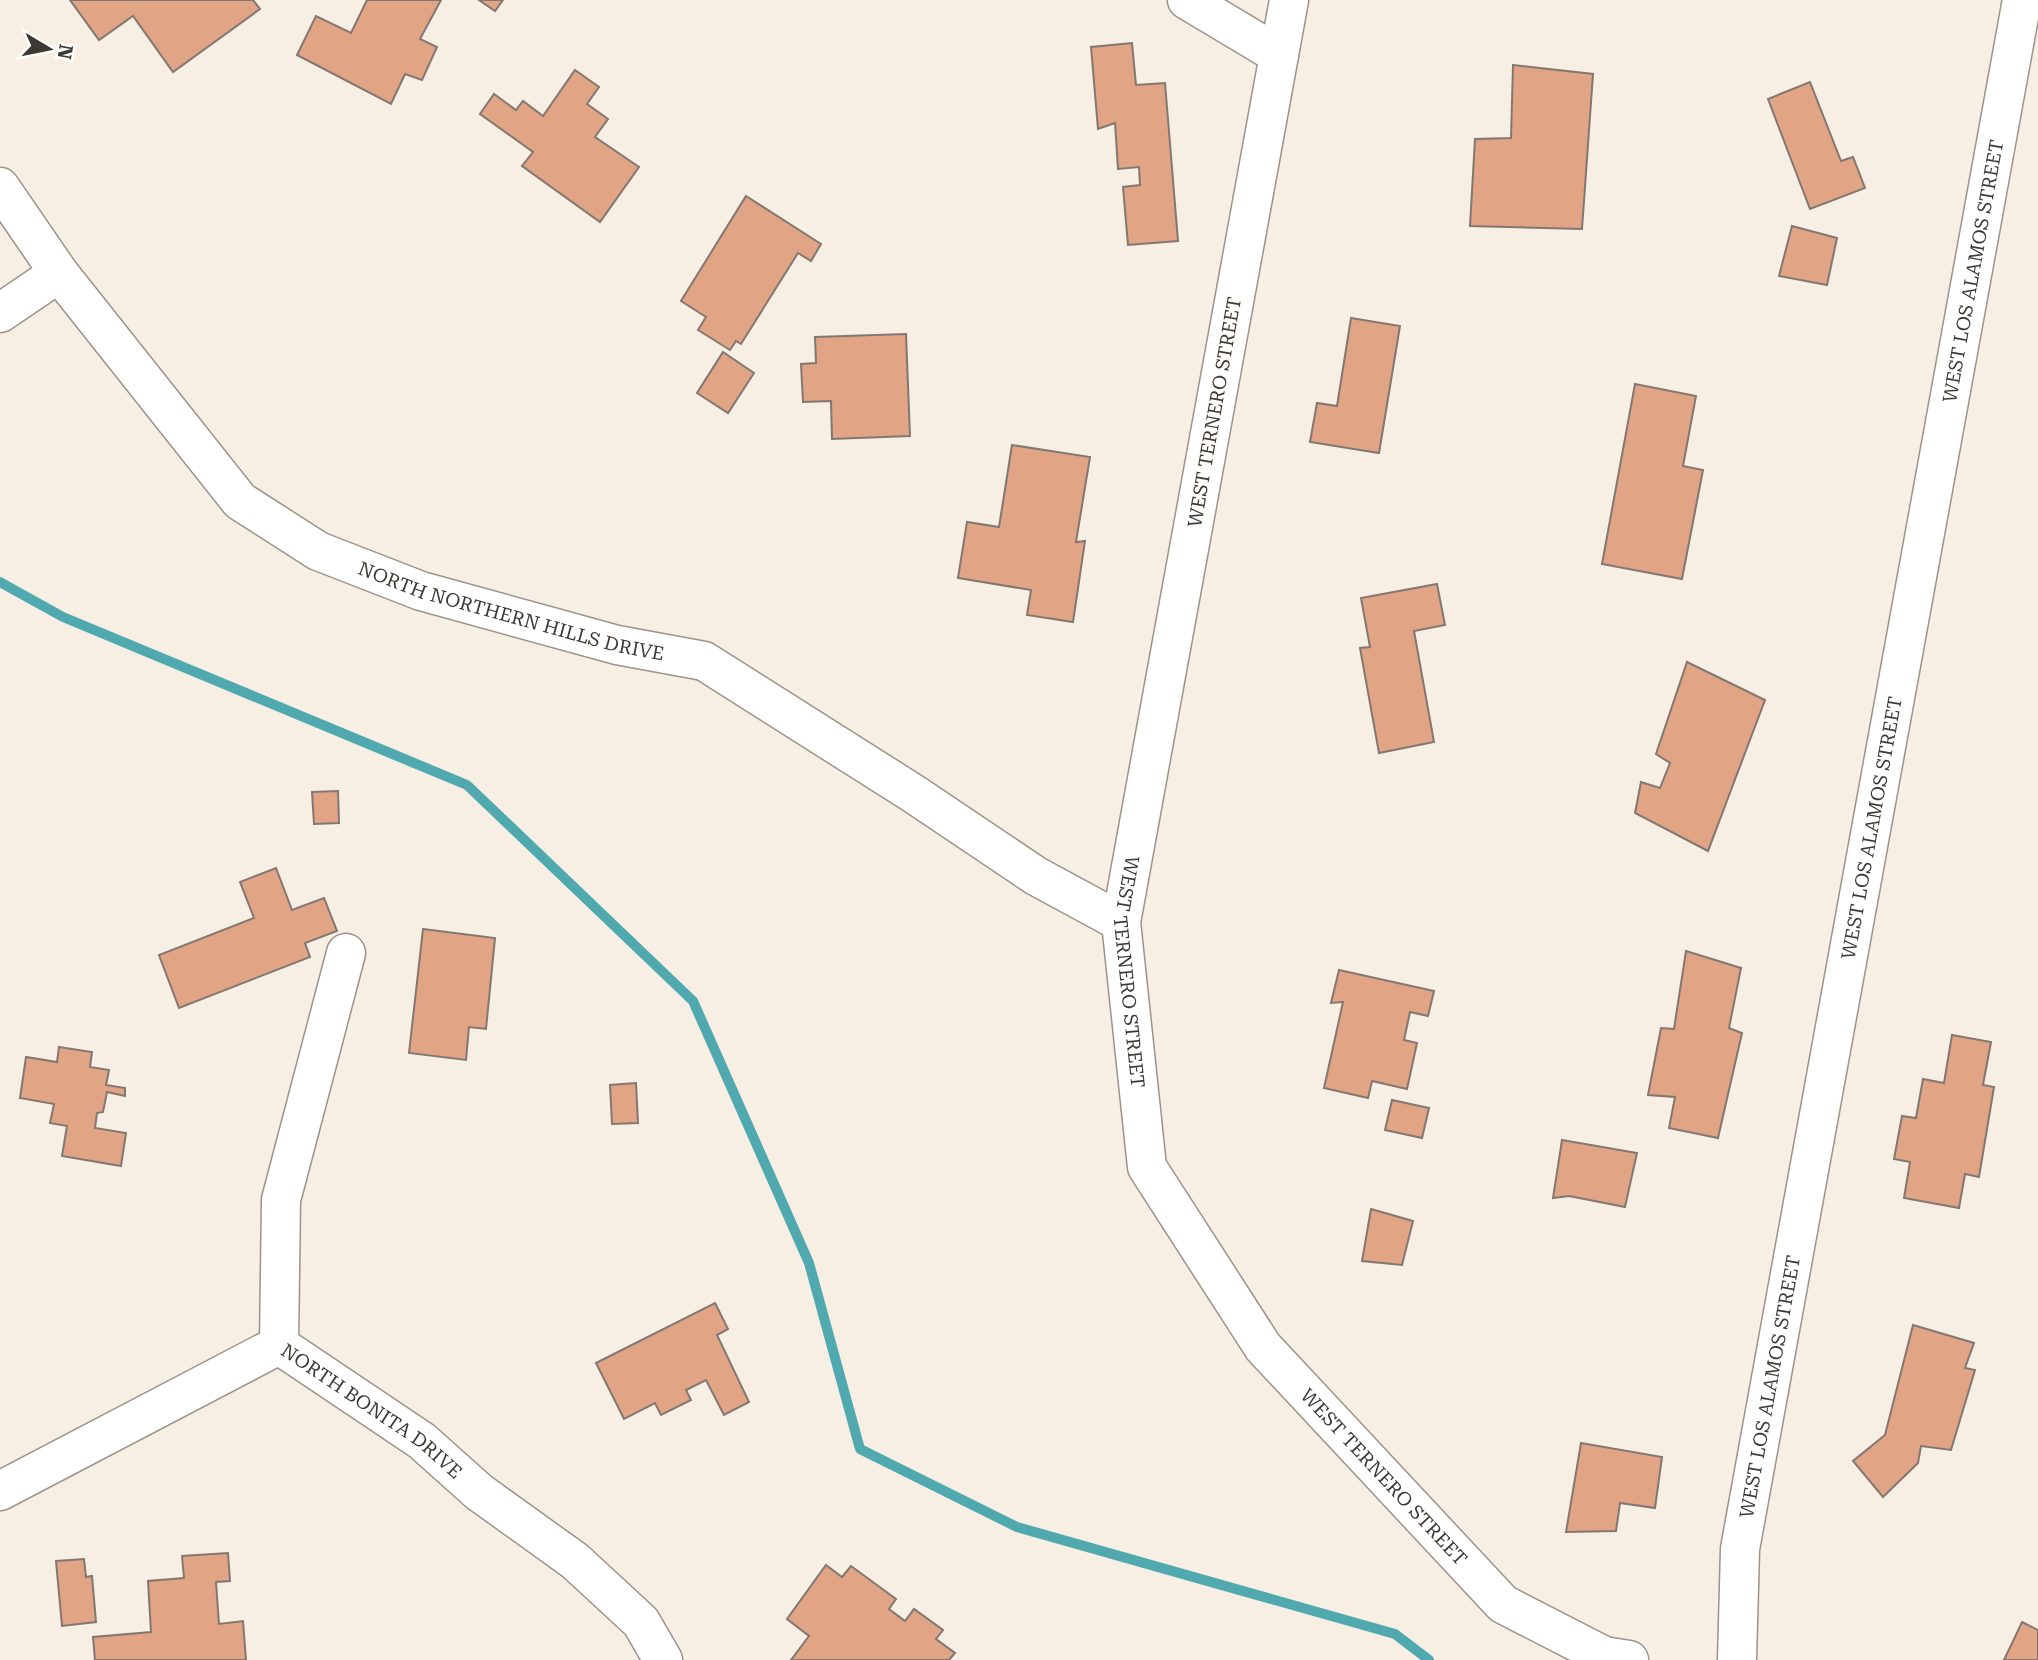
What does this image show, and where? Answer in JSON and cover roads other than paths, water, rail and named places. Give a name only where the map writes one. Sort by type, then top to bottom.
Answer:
[{"type":"street","points":[[1187,0],[1279,55]]},
{"type":"street","name":"WEST TERNERO STREET","points":[[1289,0],[1121,922],[1147,1167],[1263,1347],[1503,1604],[1604,1656],[1629,1660]]},
{"type":"street","name":"WEST LOS ALAMOS STREET","points":[[1737,1660],[1740,1549],[2022,0]]},
{"type":"street","name":"NORTH NORTHERN HILLS DRIVE","points":[[0,187],[59,273],[240,501],[318,551],[434,595],[617,645],[705,661],[914,794],[1036,876],[1121,922]]},
{"type":"street","points":[[0,313],[59,273]]},
{"type":"street","points":[[279,1345],[281,1200],[346,953]]},
{"type":"street","name":"NORTH BONITA DRIVE","points":[[0,1491],[279,1345],[422,1441],[479,1492],[575,1561],[641,1622],[663,1660]]},
{"type":"waterway","points":[[0,582],[63,617],[467,785],[693,1001],[809,1263],[860,1449],[1017,1527],[1395,1634],[1429,1660]]}]
